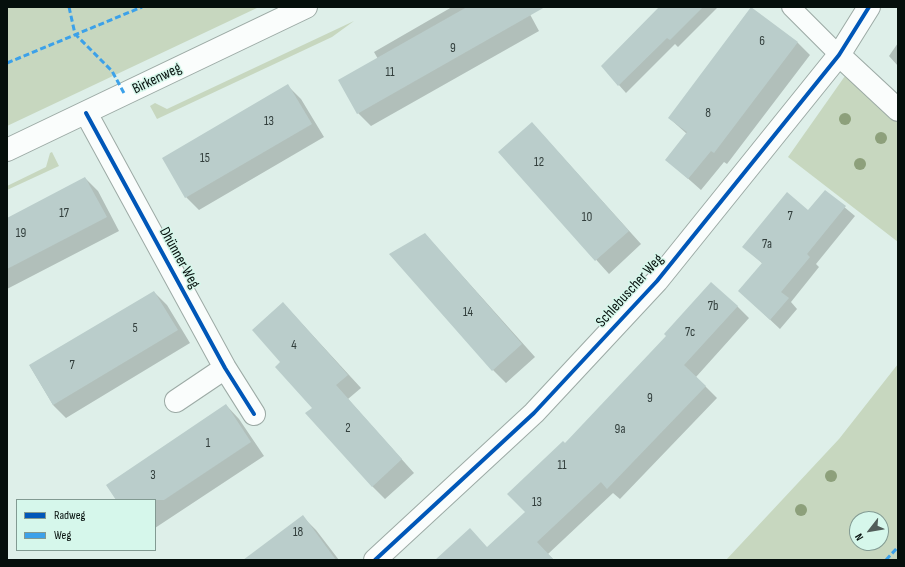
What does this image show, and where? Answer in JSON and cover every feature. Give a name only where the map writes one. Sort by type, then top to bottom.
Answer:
[{"type":"street","name":"Birkenweg","points":[[7,150],[306,7]]},
{"type":"street","name":"Schlebuscher Weg","points":[[375,560],[534,413],[652,287],[839,55],[869,7]]},
{"type":"street","points":[[839,55],[898,110]]},
{"type":"street","name":"Dhünner Weg","points":[[86,113],[225,368],[254,414]]},
{"type":"street","points":[[176,401],[225,368]]},
{"type":"lane","points":[[791,7],[839,55]]},
{"type":"green space","points":[[7,7],[259,7],[7,126]]},
{"type":"green space","points":[[354,21],[332,37],[157,119],[150,106],[155,103],[167,109]]},
{"type":"green space","points":[[845,76],[898,123],[898,242],[788,157]]},
{"type":"green space","points":[[52,152],[59,166],[7,190],[7,186],[46,167],[50,153]]},
{"type":"green space","points":[[898,364],[898,560],[726,560],[839,439]]},
{"type":"building","points":[[467,7],[545,7],[357,114],[338,80]]},
{"type":"building","points":[[659,7],[703,7],[670,40],[667,38],[618,86],[601,66]]},
{"type":"building","points":[[751,7],[798,42],[714,153],[711,151],[688,179],[665,160],[687,132],[668,118]]},
{"type":"building","points":[[288,84],[312,124],[185,198],[162,158]]},
{"type":"building","points":[[532,122],[629,231],[595,261],[498,152]]},
{"type":"building","points":[[85,177],[107,217],[7,269],[7,218]]},
{"type":"building","points":[[825,190],[846,206],[807,254],[810,257],[781,292],[789,298],[770,320],[738,291],[762,263],[742,247],[787,192],[808,210]]},
{"type":"building","points":[[425,233],[522,344],[492,371],[389,254]]},
{"type":"building","points":[[711,282],[738,306],[684,365],[706,386],[607,489],[601,482],[537,542],[554,560],[435,560],[470,528],[487,547],[525,512],[507,494],[563,441],[565,443],[666,336],[664,334]]},
{"type":"building","points":[[154,291],[178,330],[53,405],[29,365]]},
{"type":"building","points":[[283,302],[348,375],[336,385],[402,459],[372,487],[305,413],[312,408],[275,367],[280,362],[252,330]]},
{"type":"building","points":[[226,404],[251,442],[164,500],[115,499],[106,485]]},
{"type":"building","points":[[303,515],[336,560],[243,560]]},
{"type":"marked path","points":[[69,7],[75,34],[112,71],[125,95]]},
{"type":"marked path","points":[[7,63],[142,7]]},
{"type":"marked path","points":[[886,560],[898,547]]},
{"type":"cycle path","points":[[375,560],[534,413],[657,281],[839,55],[869,7]]},
{"type":"cycle path","points":[[86,113],[225,368],[254,414]]}]
